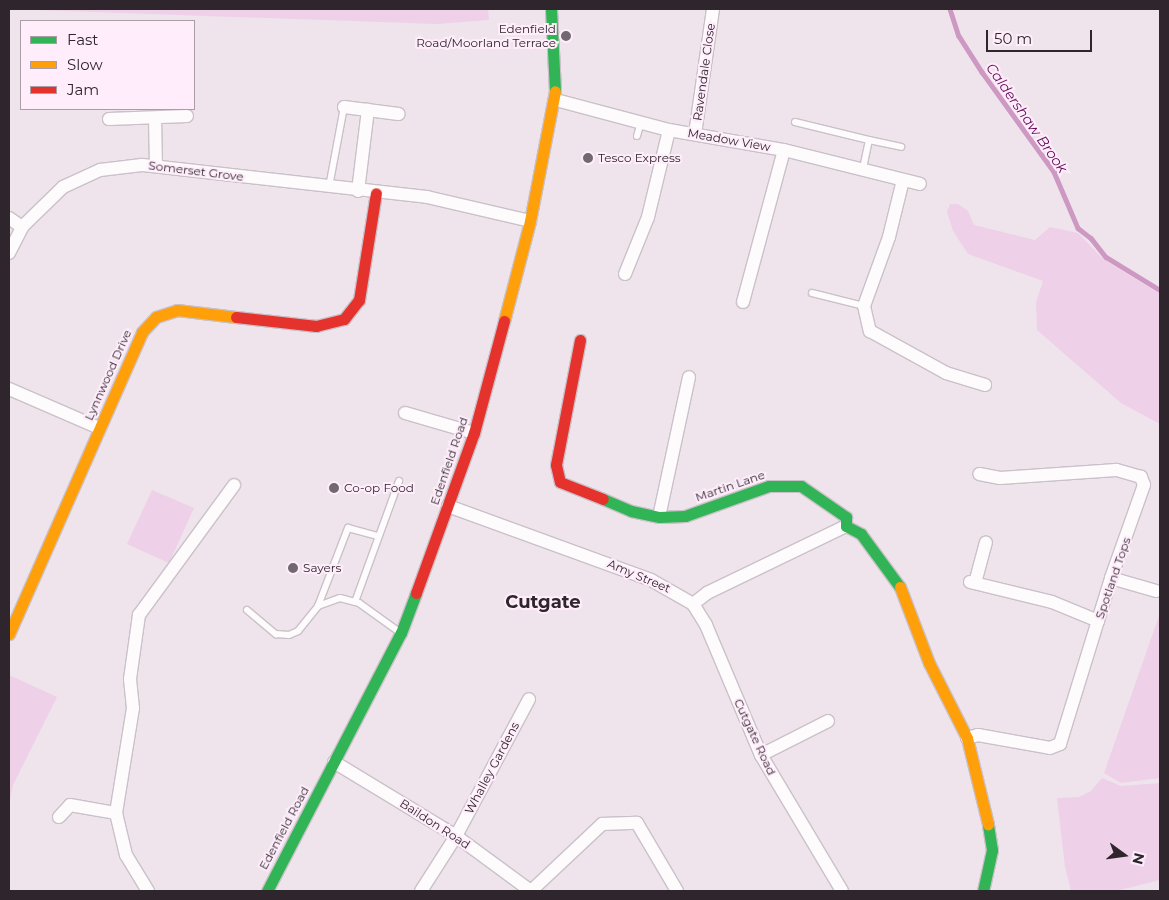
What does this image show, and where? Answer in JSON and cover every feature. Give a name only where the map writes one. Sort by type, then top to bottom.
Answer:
[{"type":"street","name":"Edenfield Road","points":[[267,891],[400,633],[474,434],[530,221],[556,100],[551,9]]},
{"type":"street","name":"Ravendale Close","points":[[694,134],[713,9]]},
{"type":"street","name":"Meadow View","points":[[556,100],[669,130],[784,150],[920,184]]},
{"type":"street","points":[[344,107],[400,114]]},
{"type":"street","points":[[358,191],[368,110]]},
{"type":"street","points":[[108,119],[187,116]]},
{"type":"street","points":[[156,118],[156,166]]},
{"type":"street","points":[[625,274],[648,217],[669,130]]},
{"type":"street","points":[[743,302],[784,150]]},
{"type":"street","name":"Somerset Grove","points":[[9,253],[22,227],[63,187],[100,170],[156,166],[376,193],[427,196],[530,221]]},
{"type":"street","points":[[903,180],[889,237],[864,306],[870,331],[946,373],[985,385]]},
{"type":"street","name":"Lynnwood Drive","points":[[9,634],[142,332],[156,317],[177,310],[316,326],[344,319],[359,300],[376,193]]},
{"type":"street","points":[[9,218],[22,227]]},
{"type":"street","name":"Martin Lane","points":[[580,340],[556,476],[560,482],[631,512],[659,517],[685,516],[769,486],[801,486],[846,517],[846,526],[862,534],[899,585],[929,663],[967,738],[986,807],[992,850],[983,891]]},
{"type":"street","points":[[659,517],[689,377]]},
{"type":"street","points":[[9,389],[99,428]]},
{"type":"street","points":[[405,413],[474,434]]},
{"type":"street","name":"Spotland Tops","points":[[967,738],[978,735],[1050,748],[1060,744],[1111,578],[1141,500],[1144,485],[1141,477],[1116,470],[1000,478],[979,474]]},
{"type":"street","points":[[148,891],[126,855],[116,813],[133,708],[130,680],[139,615],[234,485]]},
{"type":"street","name":"Amy Street","points":[[448,506],[651,580],[693,604]]},
{"type":"street","points":[[693,604],[707,594],[846,526]]},
{"type":"street","points":[[986,542],[973,582],[1052,602],[1098,622]]},
{"type":"street","points":[[1111,578],[1156,591]]},
{"type":"street","name":"Cutgate Road","points":[[693,604],[706,625],[761,755],[842,891]]},
{"type":"street","name":"Whalley Gardens","points":[[421,891],[456,836],[529,699]]},
{"type":"street","points":[[761,755],[828,721]]},
{"type":"street","name":"Baildon Road","points":[[334,762],[456,836],[532,891]]},
{"type":"street","points":[[60,817],[70,805],[116,813]]},
{"type":"street","points":[[532,891],[602,824],[637,823],[677,891]]},
{"type":"lane","points":[[329,187],[344,107]]},
{"type":"lane","points":[[637,136],[641,122]]},
{"type":"lane","points":[[795,122],[901,147]]},
{"type":"lane","points":[[863,169],[870,140]]},
{"type":"lane","points":[[812,293],[864,306]]},
{"type":"lane","points":[[354,602],[399,481]]},
{"type":"lane","points":[[247,610],[276,634],[289,635],[298,631],[318,606],[348,528],[378,536]]},
{"type":"lane","points":[[318,606],[340,598],[354,602],[400,633]]},
{"type":"shaded area","points":[[9,9],[488,9],[489,20],[437,24]]},
{"type":"shaded area","points":[[950,204],[958,204],[968,211],[974,225],[1035,240],[1050,227],[1078,233],[1103,259],[1160,294],[1160,424],[1121,403],[1037,330],[1036,302],[1043,281],[968,254],[953,231],[947,212]]},
{"type":"shaded area","points":[[152,490],[194,508],[169,563],[127,544]]},
{"type":"shaded area","points":[[1160,613],[1160,778],[1121,783],[1104,773]]},
{"type":"shaded area","points":[[9,675],[57,697],[13,785],[9,804]]},
{"type":"shaded area","points":[[1102,778],[1121,786],[1160,783],[1160,880],[1116,891],[1071,891],[1065,867],[1057,798],[1079,797],[1091,791]]},
{"type":"waterway","name":"Caldershaw Brook","points":[[950,9],[959,36],[982,72],[1054,172],[1078,228],[1091,238],[1106,257],[1160,290]]},
{"type":"traffic: fast","points":[[551,9],[555,91]]},
{"type":"traffic: fast","points":[[603,499],[631,511],[659,517],[685,516],[769,486],[801,486],[846,517],[846,526],[861,534],[900,587]]},
{"type":"traffic: fast","points":[[267,891],[401,633],[416,593]]},
{"type":"traffic: fast","points":[[983,891],[992,850],[988,824]]},
{"type":"traffic: slow","points":[[504,321],[530,221],[555,91]]},
{"type":"traffic: slow","points":[[9,634],[142,332],[156,317],[177,310],[236,317]]},
{"type":"traffic: slow","points":[[900,587],[929,663],[967,738],[988,824]]},
{"type":"traffic: jam","points":[[236,317],[316,326],[344,319],[359,300],[376,193]]},
{"type":"traffic: jam","points":[[416,593],[474,433],[504,321]]},
{"type":"traffic: jam","points":[[580,340],[556,465],[560,482],[603,499]]},
{"type":"place","name":"Edenfield Road/Moorland Terrace","points":[[566,36]]},
{"type":"place","name":"Tesco Express","points":[[588,158]]},
{"type":"place","name":"Co-op Food","points":[[334,488]]},
{"type":"place","name":"Sayers","points":[[293,568]]},
{"type":"district","name":"Cutgate","points":[[543,602]]}]
